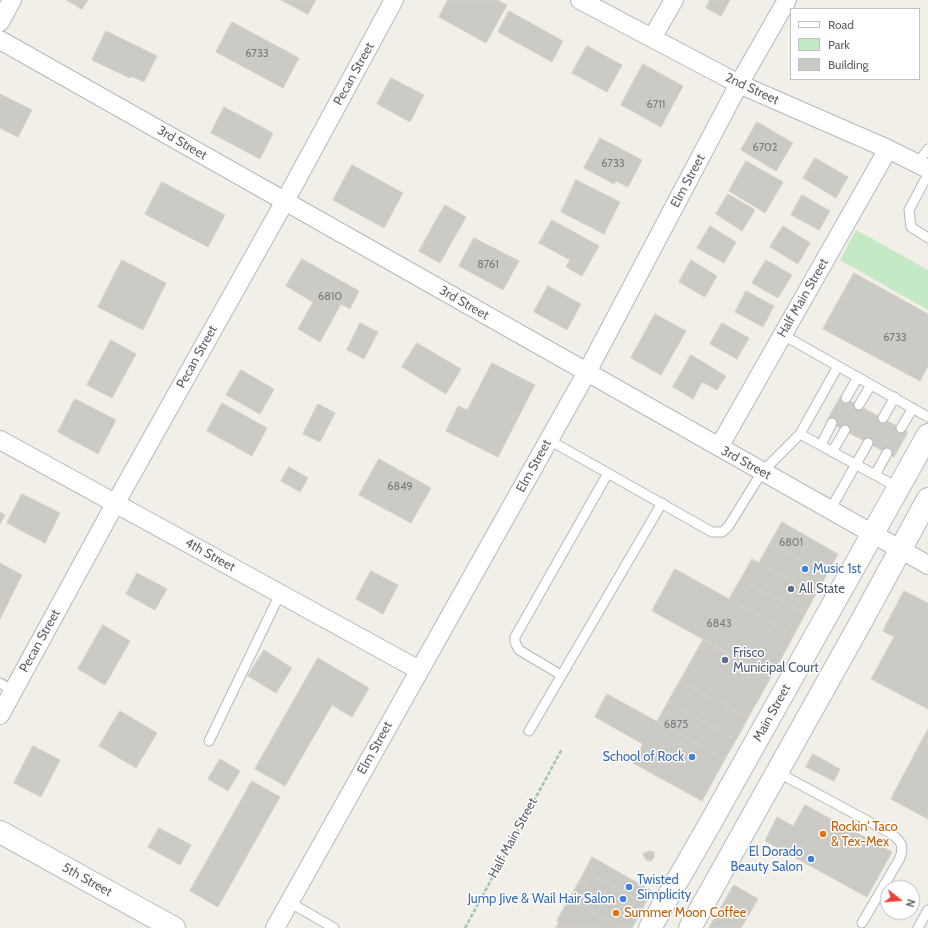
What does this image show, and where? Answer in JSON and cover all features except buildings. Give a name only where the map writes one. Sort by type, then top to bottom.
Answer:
[{"type":"main road","name":"Main Street","points":[[650,928],[708,829],[928,435]]},
{"type":"main road","points":[[690,928],[901,551],[928,499]]},
{"type":"main road","name":"5th Street","points":[[0,832],[174,928]]},
{"type":"street","points":[[0,22],[12,0]]},
{"type":"street","name":"Pecan Street","points":[[0,715],[7,687],[115,504],[285,201],[394,0]]},
{"type":"street","name":"2nd Street","points":[[580,0],[739,84],[888,149],[924,169]]},
{"type":"street","points":[[652,38],[674,0]]},
{"type":"street","name":"Elm Street","points":[[275,928],[587,372],[739,84],[786,0]]},
{"type":"street","name":"3rd Street","points":[[0,40],[928,565]]},
{"type":"street","name":"Half Main Street","points":[[719,447],[888,149]]},
{"type":"street","name":"4th Street","points":[[0,440],[419,670]]},
{"type":"lane","points":[[928,149],[924,169],[909,210],[911,227],[928,238]]},
{"type":"lane","points":[[783,335],[928,417]]},
{"type":"lane","points":[[549,440],[712,532],[722,532],[728,527],[762,472],[800,434],[838,366]]},
{"type":"lane","points":[[846,398],[858,377]]},
{"type":"lane","points":[[859,405],[871,384]]},
{"type":"lane","points":[[883,418],[894,397]]},
{"type":"lane","points":[[901,428],[913,408]]},
{"type":"lane","points":[[821,445],[832,424]]},
{"type":"lane","points":[[832,452],[844,430]]},
{"type":"lane","points":[[800,434],[899,488]]},
{"type":"lane","points":[[830,510],[868,443]]},
{"type":"lane","points":[[875,475],[887,453]]},
{"type":"lane","points":[[562,675],[519,650],[515,642],[516,637],[608,473]]},
{"type":"lane","points":[[529,731],[662,503]]},
{"type":"lane","points":[[209,741],[280,594]]},
{"type":"lane","points":[[777,772],[892,834],[900,841],[902,849],[900,858],[862,923]]},
{"type":"lane","points":[[289,902],[334,928]]},
{"type":"lane","points":[[918,928],[928,910]]},
{"type":"path","name":"Half Main Street","points":[[465,928],[562,749]]},
{"type":"green space","points":[[856,230],[928,270],[928,310],[840,260]]},
{"type":"place","name":"Music 1st","points":[[805,569]]},
{"type":"place","name":"All State","points":[[791,589]]},
{"type":"place","name":"Frisco Municipal Court","points":[[725,660]]},
{"type":"place","name":"School of Rock","points":[[692,757]]},
{"type":"place","name":"Rockin' Taco & Tex-Mex","points":[[823,834]]},
{"type":"place","name":"El Dorado Beauty Salon","points":[[811,859]]},
{"type":"place","name":"Twisted Simplicity","points":[[629,887]]},
{"type":"place","name":"Jump Jive & Wail Hair Salon","points":[[623,899]]},
{"type":"place","name":"Summer Moon Coffee","points":[[616,913]]}]
